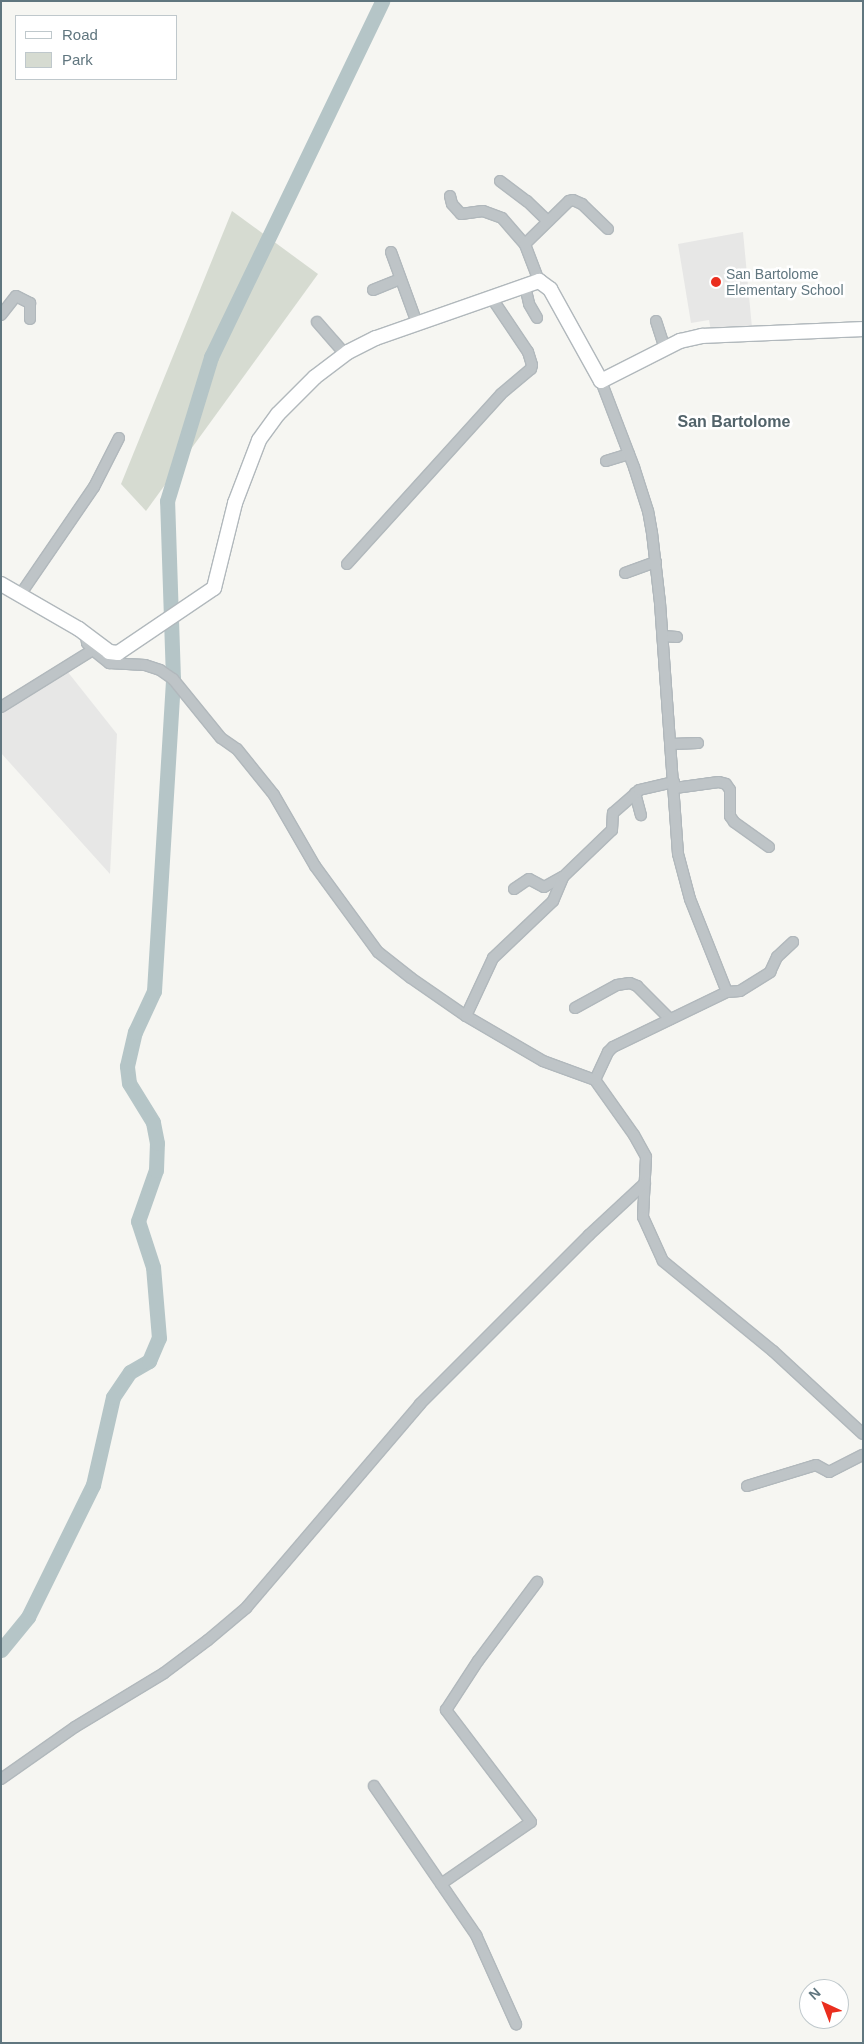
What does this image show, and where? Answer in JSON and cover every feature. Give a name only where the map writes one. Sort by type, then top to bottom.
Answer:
[{"type":"street","points":[[500,182],[527,201],[548,221]]},
{"type":"street","points":[[450,196],[452,204],[461,214],[483,211],[502,218],[525,244],[539,281],[550,289],[601,381],[629,454],[648,511],[656,562],[678,854],[690,899],[727,992]]},
{"type":"street","points":[[525,244],[564,205],[573,200],[582,204],[608,230]]},
{"type":"street","points":[[391,252],[417,323]]},
{"type":"street","points":[[373,290],[400,279]]},
{"type":"street","points":[[1,584],[86,634],[109,652],[118,653],[212,591],[216,585],[235,503],[263,433],[296,394],[346,354],[376,338],[539,281]]},
{"type":"street","points":[[525,286],[529,304],[537,318]]},
{"type":"street","points":[[1,315],[16,296],[30,303],[30,319]]},
{"type":"street","points":[[347,564],[501,394],[532,367],[528,352],[491,297]]},
{"type":"street","points":[[656,321],[666,349]]},
{"type":"street","points":[[317,322],[346,354]]},
{"type":"street","points":[[601,381],[666,349],[692,338],[712,334],[863,329]]},
{"type":"street","points":[[20,595],[94,487],[119,438]]},
{"type":"street","points":[[606,461],[629,454]]},
{"type":"street","points":[[626,573],[656,562]]},
{"type":"street","points":[[86,634],[87,642],[93,650],[108,663],[145,665],[160,670],[173,679],[220,738],[237,749],[274,795],[315,866],[378,952],[417,983],[466,1016],[543,1061],[595,1080],[628,1127],[646,1157],[643,1217],[664,1261],[772,1351],[863,1434]]},
{"type":"street","points":[[663,636],[677,637]]},
{"type":"street","points":[[1,707],[93,650]]},
{"type":"street","points":[[671,744],[698,743]]},
{"type":"street","points":[[514,889],[529,879],[544,887],[563,876],[612,830],[614,826],[612,814],[641,789],[719,782],[726,784],[730,790],[730,816],[734,822],[769,847]]},
{"type":"street","points":[[635,793],[641,815]]},
{"type":"street","points":[[466,1016],[493,958],[553,901],[563,876]]},
{"type":"street","points":[[595,1080],[608,1052],[613,1047],[727,992],[740,991],[770,972],[777,957],[793,942]]},
{"type":"street","points":[[575,1008],[617,985],[630,984],[637,986],[670,1019]]},
{"type":"street","points":[[1,1779],[75,1727],[169,1669],[246,1608],[420,1404],[589,1235],[645,1183]]},
{"type":"street","points":[[747,1486],[816,1465],[829,1472],[863,1455]]},
{"type":"street","points":[[441,1884],[531,1822],[446,1710],[478,1662],[537,1582]]},
{"type":"street","points":[[374,1786],[476,1935],[516,2024]]},
{"type":"shaded area","name":"San Bartolome Elementary School","points":[[743,232],[752,328],[711,331],[709,320],[691,323],[678,244]]},
{"type":"shaded area","points":[[67,671],[117,734],[110,874],[1,753],[1,710]]},
{"type":"green space","points":[[232,211],[318,274],[146,511],[121,484]]},
{"type":"waterway","points":[[1,1650],[28,1617],[93,1485],[113,1397],[130,1372],[149,1361],[159,1338],[153,1267],[138,1221],[156,1170],[157,1143],[153,1122],[129,1083],[127,1066],[135,1032],[154,991],[173,679],[167,501],[211,357],[382,1]]},
{"type":"place","name":"San Bartolome Elementary School","points":[[716,282]]},
{"type":"district","name":"San Bartolome","points":[[734,422]]}]
